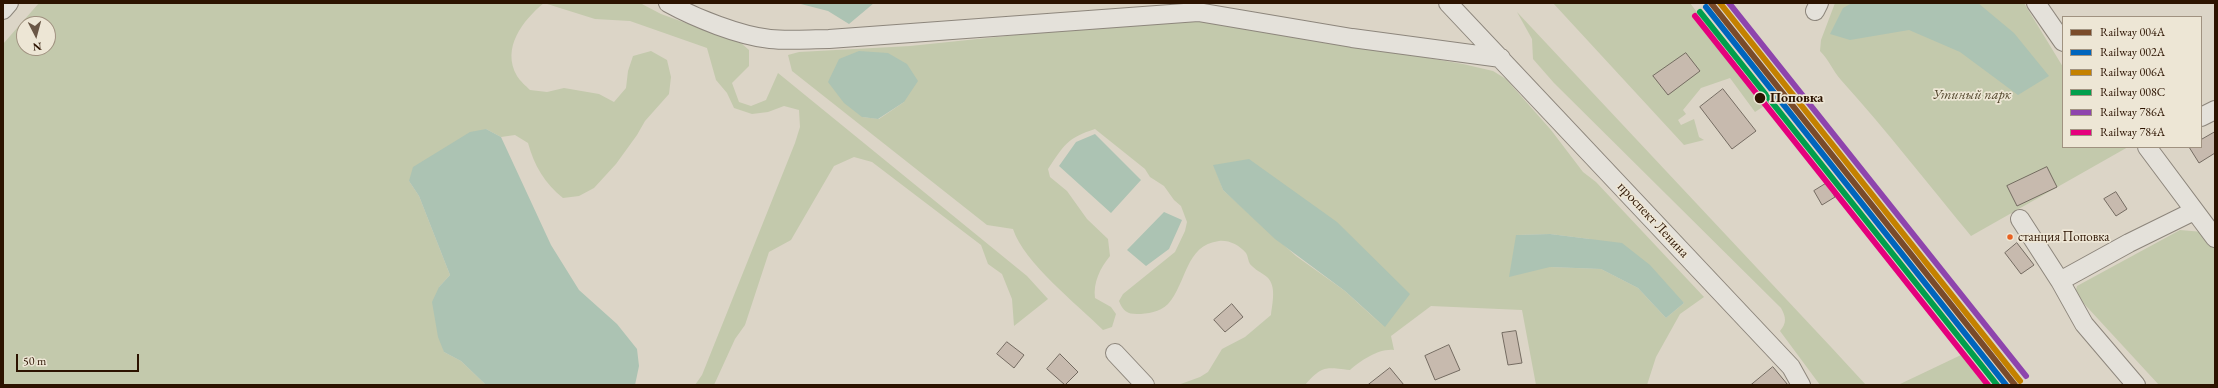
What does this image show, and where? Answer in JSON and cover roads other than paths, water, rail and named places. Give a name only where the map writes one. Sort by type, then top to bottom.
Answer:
[{"type":"street","points":[[3,10],[9,3]]},
{"type":"street","points":[[668,3],[686,13],[722,26],[770,39],[829,39],[1198,12],[1352,38],[1501,58]]},
{"type":"street","name":"проспект Ленина","points":[[1448,3],[1792,368],[1802,385]]},
{"type":"street","points":[[2036,3],[2062,41]]},
{"type":"street","points":[[2202,116],[2215,110]]},
{"type":"street","points":[[2148,148],[2215,238]]},
{"type":"street","points":[[2060,281],[2129,243],[2194,211]]},
{"type":"street","points":[[2020,219],[2060,281],[2084,324],[2136,385]]},
{"type":"street","points":[[1115,353],[1145,385]]},
{"type":"rail line","name":"004А","points":[[1711,3],[2015,385]]},
{"type":"rail line","name":"006А","points":[[1720,3],[2020,381]]},
{"type":"rail line","name":"786А","points":[[1729,3],[2026,376]]},
{"type":"rail line","name":"002А","points":[[1706,7],[2006,385]]},
{"type":"rail line","name":"008С","points":[[1700,12],[1997,385]]},
{"type":"rail line","name":"784А","points":[[1695,16],[1988,385]]},
{"type":"place","name":"Поповка","points":[[1760,98]]},
{"type":"place","name":"станция Поповка","points":[[2010,237]]},
{"type":"park label","name":"Утиный парк","points":[[1972,95]]}]
